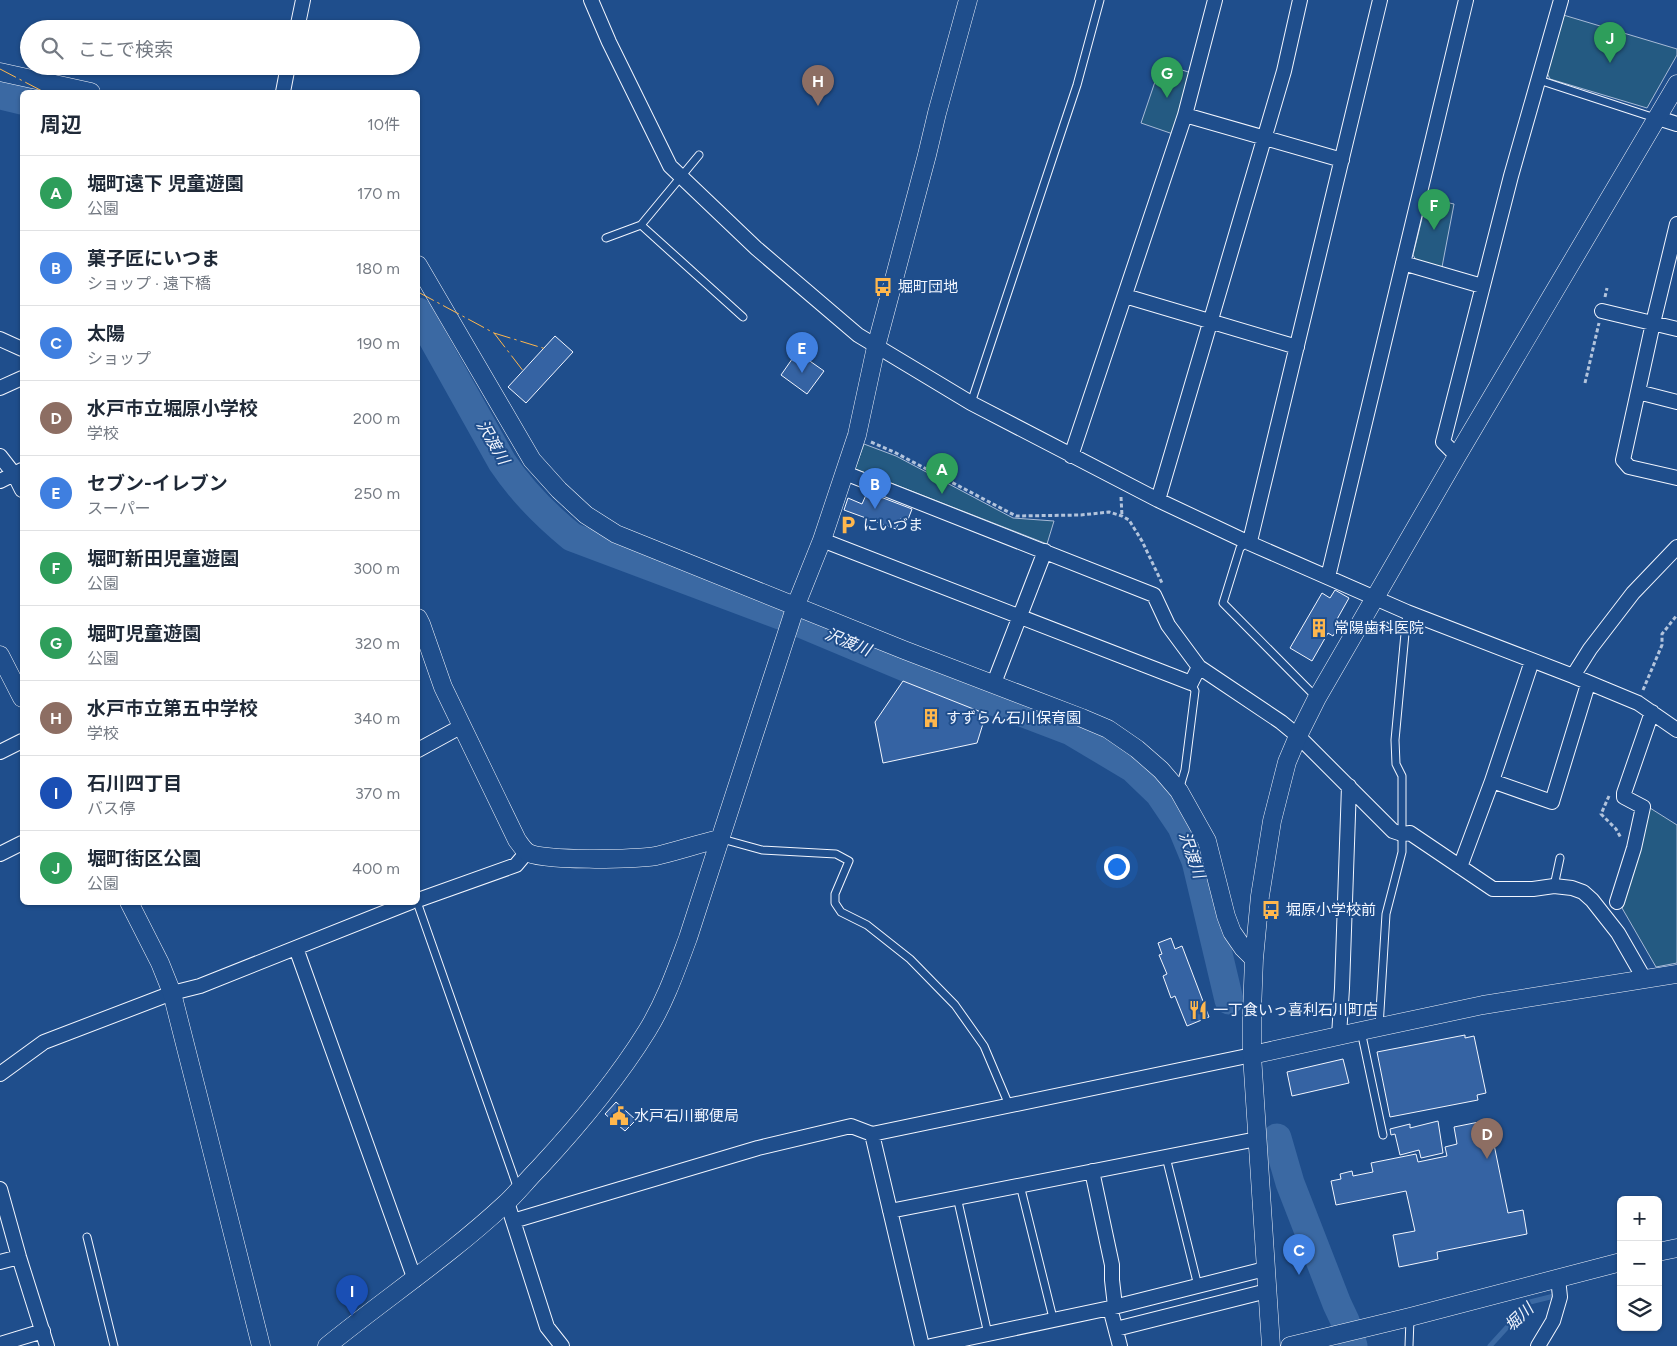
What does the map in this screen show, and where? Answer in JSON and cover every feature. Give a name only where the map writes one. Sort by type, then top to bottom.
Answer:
[{"type":"street","points":[[299,20],[303,0]]},
{"type":"street","points":[[591,0],[609,42],[670,166],[756,248],[858,335],[971,403],[1158,500],[1375,599],[1638,703],[1675,724]]},
{"type":"street","points":[[327,1346],[461,1243],[513,1196],[611,1084],[647,1031],[674,976],[787,633],[822,540],[857,436],[876,346],[968,0]]},
{"type":"street","points":[[1071,456],[1185,115],[1216,0]]},
{"type":"street","points":[[1158,500],[1284,72],[1300,0]]},
{"type":"street","points":[[1247,542],[1251,536],[1380,0]]},
{"type":"street","points":[[1328,577],[1466,0]]},
{"type":"street","points":[[1457,456],[1443,442],[1511,176],[1561,0]]},
{"type":"street","points":[[0,72],[83,90]]},
{"type":"street","points":[[283,90],[286,75]]},
{"type":"street","points":[[1271,1346],[1252,1056],[1252,1012],[1254,959],[1264,867],[1272,821],[1287,762],[1317,698],[1457,456],[1677,84]]},
{"type":"street","points":[[1185,115],[1342,160]]},
{"type":"street","points":[[1658,118],[1677,124]]},
{"type":"street","points":[[1677,224],[1674,246],[1653,323],[1623,460],[1629,467],[1677,478]]},
{"type":"street","points":[[1403,263],[1482,286]]},
{"type":"street","points":[[420,268],[532,460],[559,490],[586,515],[616,534],[795,610],[994,683],[1108,729],[1137,749],[1162,770],[1179,791],[1207,841],[1226,916],[1232,932],[1243,948],[1254,959]]},
{"type":"street","points":[[1125,296],[1297,346]]},
{"type":"street","points":[[1602,311],[1677,329]]},
{"type":"street","points":[[0,339],[20,348]]},
{"type":"street","points":[[0,388],[20,379]]},
{"type":"street","points":[[1638,392],[1677,402]]},
{"type":"street","points":[[0,456],[18,472],[0,481]]},
{"type":"street","points":[[845,474],[1154,595],[1168,625],[1199,667],[1281,722],[1298,736],[1393,831],[1410,834],[1493,889],[1533,889],[1554,886],[1572,888],[1583,892],[1592,900],[1618,933],[1645,980]]},
{"type":"street","points":[[822,540],[1191,682],[1199,667]]},
{"type":"street","points":[[1573,676],[1590,649],[1633,593],[1677,546]]},
{"type":"street","points":[[994,683],[1045,551]]},
{"type":"street","points":[[420,623],[443,687],[517,840],[528,852],[542,857],[558,858],[641,858],[719,838]]},
{"type":"street","points":[[0,655],[20,694]]},
{"type":"street","points":[[1460,867],[1492,781],[1532,661]]},
{"type":"street","points":[[1492,781],[1552,802],[1588,684]]},
{"type":"street","points":[[1618,902],[1634,848],[1643,807],[1624,797],[1624,793],[1652,712]]},
{"type":"street","points":[[420,749],[462,726]]},
{"type":"street","points":[[0,752],[20,742]]},
{"type":"street","points":[[1338,1036],[1342,988],[1349,786]]},
{"type":"street","points":[[0,854],[20,843]]},
{"type":"street","points":[[420,900],[516,865],[528,852]]},
{"type":"street","points":[[131,905],[160,963],[172,993],[261,1346]]},
{"type":"street","points":[[0,1074],[44,1042],[172,993],[200,986],[401,905]]},
{"type":"street","points":[[296,948],[415,1280]]},
{"type":"street","points":[[513,1221],[758,1148],[851,1126],[872,1134],[1252,1056],[1484,1005],[1677,974]]},
{"type":"street","points":[[872,1134],[922,1346]]},
{"type":"street","points":[[890,1211],[1257,1139]]},
{"type":"street","points":[[1092,1171],[1112,1265],[1113,1307],[1120,1346]]},
{"type":"street","points":[[0,1189],[47,1346]]},
{"type":"street","points":[[513,1196],[513,1221],[547,1326],[562,1346]]},
{"type":"street","points":[[1662,1251],[1677,1248]]},
{"type":"street","points":[[0,1262],[19,1257]]},
{"type":"street","points":[[1290,1346],[1360,1330],[1617,1263]]},
{"type":"street","points":[[931,1346],[1113,1307],[1265,1269]]},
{"type":"street","points":[[1538,1346],[1553,1321],[1560,1297],[1558,1278]]},
{"type":"street","points":[[1116,1330],[1267,1291]]},
{"type":"street","points":[[0,1344],[43,1331]]},
{"type":"lane","points":[[971,403],[1077,85],[1100,0]]},
{"type":"lane","points":[[1539,80],[1658,118]]},
{"type":"lane","points":[[606,238],[641,225],[699,155]]},
{"type":"lane","points":[[641,225],[743,317]]},
{"type":"lane","points":[[1247,542],[1240,548],[1223,603],[1317,698]]},
{"type":"lane","points":[[1379,1028],[1386,914],[1402,852],[1402,776],[1396,764],[1395,740],[1407,612]]},
{"type":"lane","points":[[1179,791],[1185,770],[1195,691],[1191,682]]},
{"type":"lane","points":[[719,838],[762,850],[836,854],[849,861],[835,894],[835,903],[841,912],[867,924],[910,959],[955,1005],[984,1046],[1009,1105]]},
{"type":"lane","points":[[1554,886],[1560,858]]},
{"type":"lane","points":[[418,905],[513,1196]]},
{"type":"lane","points":[[1360,1031],[1383,1136]]},
{"type":"lane","points":[[1166,1156],[1199,1287]]},
{"type":"lane","points":[[1020,1185],[1052,1314]]},
{"type":"lane","points":[[957,1198],[988,1334]]},
{"type":"lane","points":[[87,1237],[114,1346]]},
{"type":"lane","points":[[1410,1317],[1410,1346]]},
{"type":"path","points":[[1585,383],[1607,288]]},
{"type":"path","points":[[857,436],[894,452],[1016,516],[1081,515],[1108,512],[1122,516],[1129,520],[1142,541],[1164,586],[1154,595]]},
{"type":"shaded area","points":[[1560,14],[1677,49],[1677,55],[1647,108],[1550,79],[1546,71]]},
{"type":"shaded area","points":[[1161,64],[1192,73],[1173,134],[1141,123]]},
{"type":"shaded area","points":[[1427,198],[1454,204],[1442,267],[1416,260],[1413,255]]},
{"type":"shaded area","points":[[864,444],[896,456],[1013,518],[1054,521],[1047,544],[855,469]]},
{"type":"shaded area","points":[[1650,808],[1677,825],[1677,963],[1656,967],[1622,908]]},
{"type":"building","points":[[555,336],[573,352],[526,403],[508,387]]},
{"type":"building","points":[[797,352],[824,371],[807,394],[781,375]]},
{"type":"building","points":[[866,495],[877,499],[878,496],[912,509],[907,522],[900,519],[896,529],[844,510],[848,498],[862,504]]},
{"type":"building","name":"常陽歯科医院","points":[[1335,590],[1349,598],[1336,621],[1340,624],[1333,636],[1328,633],[1312,661],[1290,648],[1322,593],[1330,598]]},
{"type":"building","name":"すずらん石川保育園","points":[[903,681],[986,714],[977,743],[883,763],[875,722]]},
{"type":"building","points":[[1171,938],[1175,949],[1182,946],[1209,1017],[1187,1026],[1175,996],[1171,998],[1163,976],[1167,974],[1159,955],[1162,954],[1158,943]]},
{"type":"building","points":[[1465,1035],[1465,1038],[1474,1036],[1486,1093],[1477,1095],[1478,1100],[1390,1117],[1377,1052]]},
{"type":"building","points":[[1343,1059],[1349,1083],[1292,1096],[1287,1072]]},
{"type":"building","points":[[616,1102],[636,1120],[625,1131],[605,1114]]},
{"type":"building","points":[[1489,1120],[1508,1213],[1523,1210],[1527,1234],[1437,1252],[1438,1259],[1399,1267],[1393,1235],[1415,1231],[1406,1191],[1336,1205],[1331,1181],[1341,1179],[1340,1174],[1352,1171],[1353,1176],[1373,1172],[1371,1163],[1416,1154],[1418,1162],[1447,1156],[1445,1147],[1457,1144],[1454,1127]]},
{"type":"building","points":[[1438,1121],[1443,1153],[1421,1158],[1419,1150],[1400,1155],[1395,1134],[1391,1135],[1390,1129],[1410,1124],[1410,1128]]},
{"type":"waterway","name":"沢渡川","points":[[0,95],[20,100]]},
{"type":"waterway","name":"沢渡川","points":[[420,316],[502,462],[534,502],[572,537],[788,618],[912,670],[1071,731],[1133,768],[1159,793],[1182,827],[1196,861],[1229,1000]]},
{"type":"waterway","name":"沢渡川","points":[[1277,1138],[1290,1183],[1345,1321],[1353,1346]]},
{"type":"waterway","name":"堀川","points":[[1490,1346],[1530,1302],[1554,1296]]},
{"type":"power","points":[[0,69],[40,90]]},
{"type":"power","points":[[420,293],[494,333],[546,349]]},
{"type":"power","points":[[494,333],[524,372]]},
{"type":"place","name":"堀町街区公園","points":[[1610,63]]},
{"type":"place","name":"堀町児童遊園","points":[[1167,98]]},
{"type":"place","name":"水戸市立第五中学校","points":[[818,106]]},
{"type":"place","name":"堀町新田児童遊園","points":[[1434,230]]},
{"type":"place","name":"堀町団地","points":[[883,287]]},
{"type":"place","name":"セブン-イレブン","points":[[802,373]]},
{"type":"place","name":"堀町遠下 児童遊園","points":[[942,494]]},
{"type":"place","name":"菓子匠にいつま","points":[[875,509]]},
{"type":"place","name":"にいづま","points":[[848,525]]},
{"type":"place","name":"常陽歯科医院","points":[[1319,628]]},
{"type":"place","name":"すずらん石川保育園","points":[[931,718]]},
{"type":"place","name":"堀原小学校前","points":[[1271,910]]},
{"type":"place","name":"一丁食いっ喜利石川町店","points":[[1198,1010]]},
{"type":"place","name":"水戸石川郵便局","points":[[619,1116]]},
{"type":"place","name":"水戸市立堀原小学校","points":[[1487,1159]]},
{"type":"place","name":"太陽","points":[[1299,1275]]},
{"type":"place","name":"石川四丁目","points":[[352,1316]]}]
